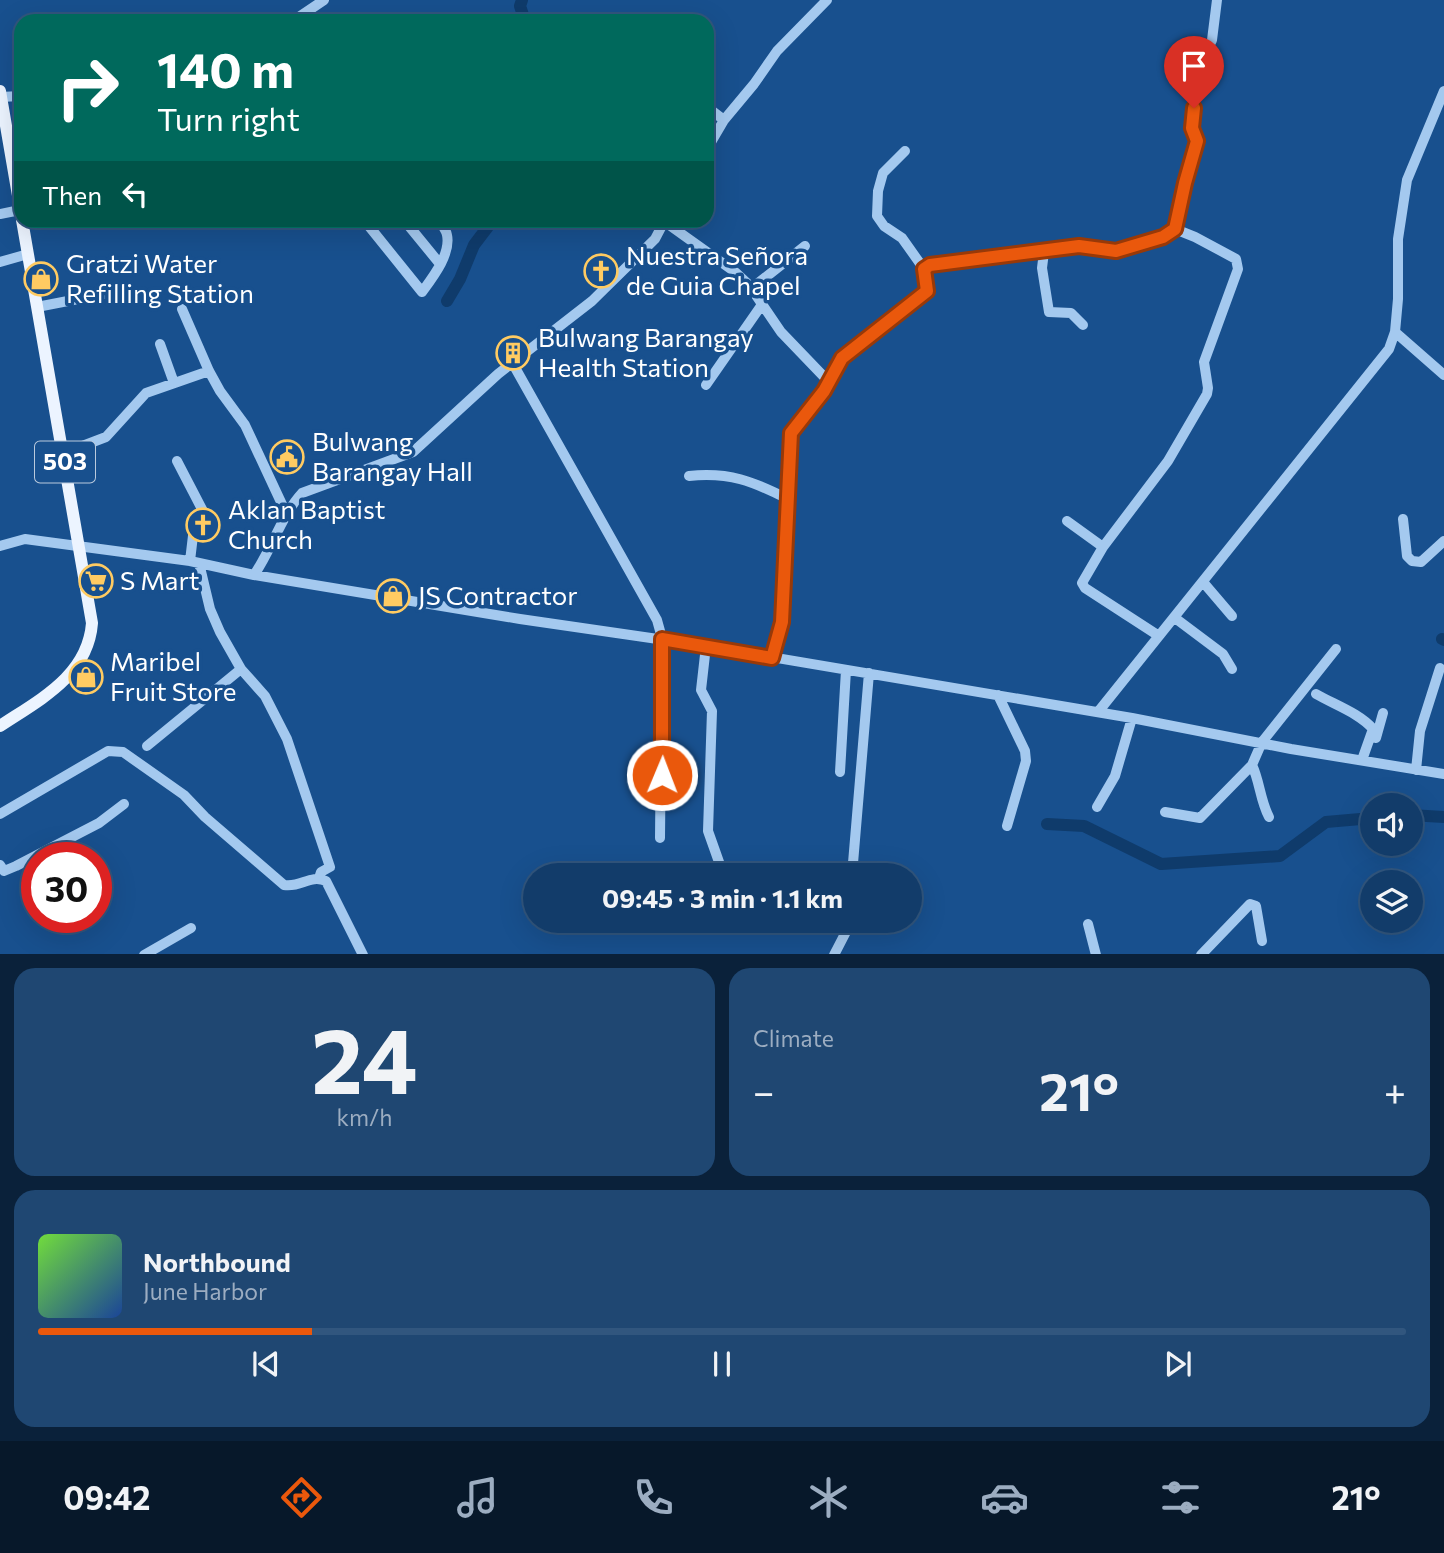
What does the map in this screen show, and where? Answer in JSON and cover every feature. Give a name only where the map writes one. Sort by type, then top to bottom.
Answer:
[{"type":"main road","points":[[0,95],[14,173]]},
{"type":"main road","name":"503","points":[[0,726],[52,690],[78,665],[89,645],[91,634],[91,611],[23,228]]},
{"type":"street","points":[[310,14],[324,0]]},
{"type":"street","points":[[714,137],[777,51],[827,0]]},
{"type":"street","points":[[924,269],[930,265],[1079,246],[1116,251],[1163,237],[1175,229],[1197,141],[1192,128],[1198,69],[1212,40],[1217,0]]},
{"type":"street","points":[[1098,712],[1389,349],[1395,332],[1398,239],[1404,194],[1413,163],[1439,114],[1444,91]]},
{"type":"street","points":[[714,112],[724,120]]},
{"type":"street","points":[[772,658],[782,622],[791,433],[829,382],[842,358],[927,291],[924,269],[901,238],[884,226],[877,216],[878,191],[883,173],[905,151]]},
{"type":"street","points":[[370,228],[422,292],[440,264],[447,244],[447,232],[444,228]]},
{"type":"street","points":[[411,228],[440,264]]},
{"type":"street","points":[[254,575],[302,493],[413,452],[498,374],[592,301],[655,239],[661,228]]},
{"type":"street","points":[[675,228],[736,272],[752,288],[781,332],[829,382]]},
{"type":"street","points":[[1160,636],[1083,585],[1083,580],[1103,547],[1168,461],[1202,404],[1208,388],[1204,362],[1238,269],[1236,259],[1175,229]]},
{"type":"street","points":[[752,288],[805,246]]},
{"type":"street","points":[[1044,252],[1042,268],[1049,312],[1071,313],[1083,325]]},
{"type":"street","points":[[0,262],[28,254]]},
{"type":"street","points":[[37,307],[109,293]]},
{"type":"street","points":[[706,385],[763,303]]},
{"type":"street","points":[[182,309],[220,391],[246,425],[287,515]]},
{"type":"street","points":[[1395,332],[1444,374]]},
{"type":"street","points":[[160,344],[174,383]]},
{"type":"street","points":[[513,364],[649,604],[662,639],[663,754],[660,838]]},
{"type":"street","points":[[64,453],[106,437],[146,393],[209,371]]},
{"type":"street","points":[[177,461],[204,513],[194,527],[195,562],[210,609],[241,669],[265,696],[287,739],[330,867],[321,872],[319,878]]},
{"type":"street","points":[[689,476],[712,474],[737,477],[788,499]]},
{"type":"street","points":[[1403,519],[1407,556],[1412,561],[1421,562],[1444,541]]},
{"type":"street","points":[[1067,521],[1103,547]]},
{"type":"street","points":[[0,546],[25,539],[195,562],[254,575],[869,673],[1444,774]]},
{"type":"street","points":[[1203,582],[1232,616]]},
{"type":"street","points":[[1175,618],[1223,653],[1232,669]]},
{"type":"street","points":[[706,646],[701,690],[712,710],[708,831],[719,862]]},
{"type":"street","points":[[1165,812],[1200,818],[1252,765],[1262,742],[1336,649]]},
{"type":"street","points":[[1416,771],[1422,724],[1440,668]]},
{"type":"street","points":[[147,746],[241,669]]},
{"type":"street","points":[[840,772],[846,670]]},
{"type":"street","points":[[853,863],[869,673]]},
{"type":"street","points":[[1316,694],[1360,717],[1371,726],[1373,729],[1366,761]]},
{"type":"street","points":[[998,695],[1025,751],[1026,761],[1007,827]]},
{"type":"street","points":[[1366,761],[1383,713]]},
{"type":"street","points":[[1097,807],[1115,776],[1132,718]]},
{"type":"street","points":[[0,814],[95,758],[115,750],[123,752],[184,795],[205,817],[284,885],[294,886],[310,878],[326,881],[363,954]]},
{"type":"street","points":[[1252,765],[1256,773],[1259,796],[1269,817]]},
{"type":"street","points":[[0,865],[5,871],[16,866],[99,823],[124,804]]},
{"type":"street","points":[[1201,954],[1250,904],[1256,906],[1262,941]]},
{"type":"street","points":[[1088,924],[1096,954]]},
{"type":"street","points":[[144,954],[191,928]]},
{"type":"street","points":[[834,954],[845,933]]},
{"type":"waterway","points":[[522,0],[520,6],[523,14]]},
{"type":"waterway","points":[[447,301],[460,279],[474,245],[487,228]]},
{"type":"waterway","points":[[1423,816],[1444,817]]},
{"type":"waterway","points":[[1047,824],[1084,826],[1161,864],[1280,856],[1326,822],[1360,819]]},
{"type":"place","name":"Nuestra Señora de Guia Chapel","points":[[601,271]]},
{"type":"place","name":"Gratzi Water Refilling Station","points":[[41,279]]},
{"type":"place","name":"Bulwang Barangay Health Station","points":[[513,353]]},
{"type":"place","name":"Bulwang Barangay Hall","points":[[287,457]]},
{"type":"place","name":"Aklan Baptist Church","points":[[203,525]]},
{"type":"place","name":"S Mart","points":[[96,581]]},
{"type":"place","name":"JS Contractor","points":[[393,596]]},
{"type":"place","name":"Maribel Fruit Store","points":[[86,677]]},
{"type":"route","points":[[662,775],[662,639],[772,658],[782,622],[788,522],[789,439],[824,391],[842,358],[927,291],[924,269],[930,265],[1079,246],[1116,251],[1163,237],[1175,229],[1197,141],[1192,128],[1194,108]]}]
